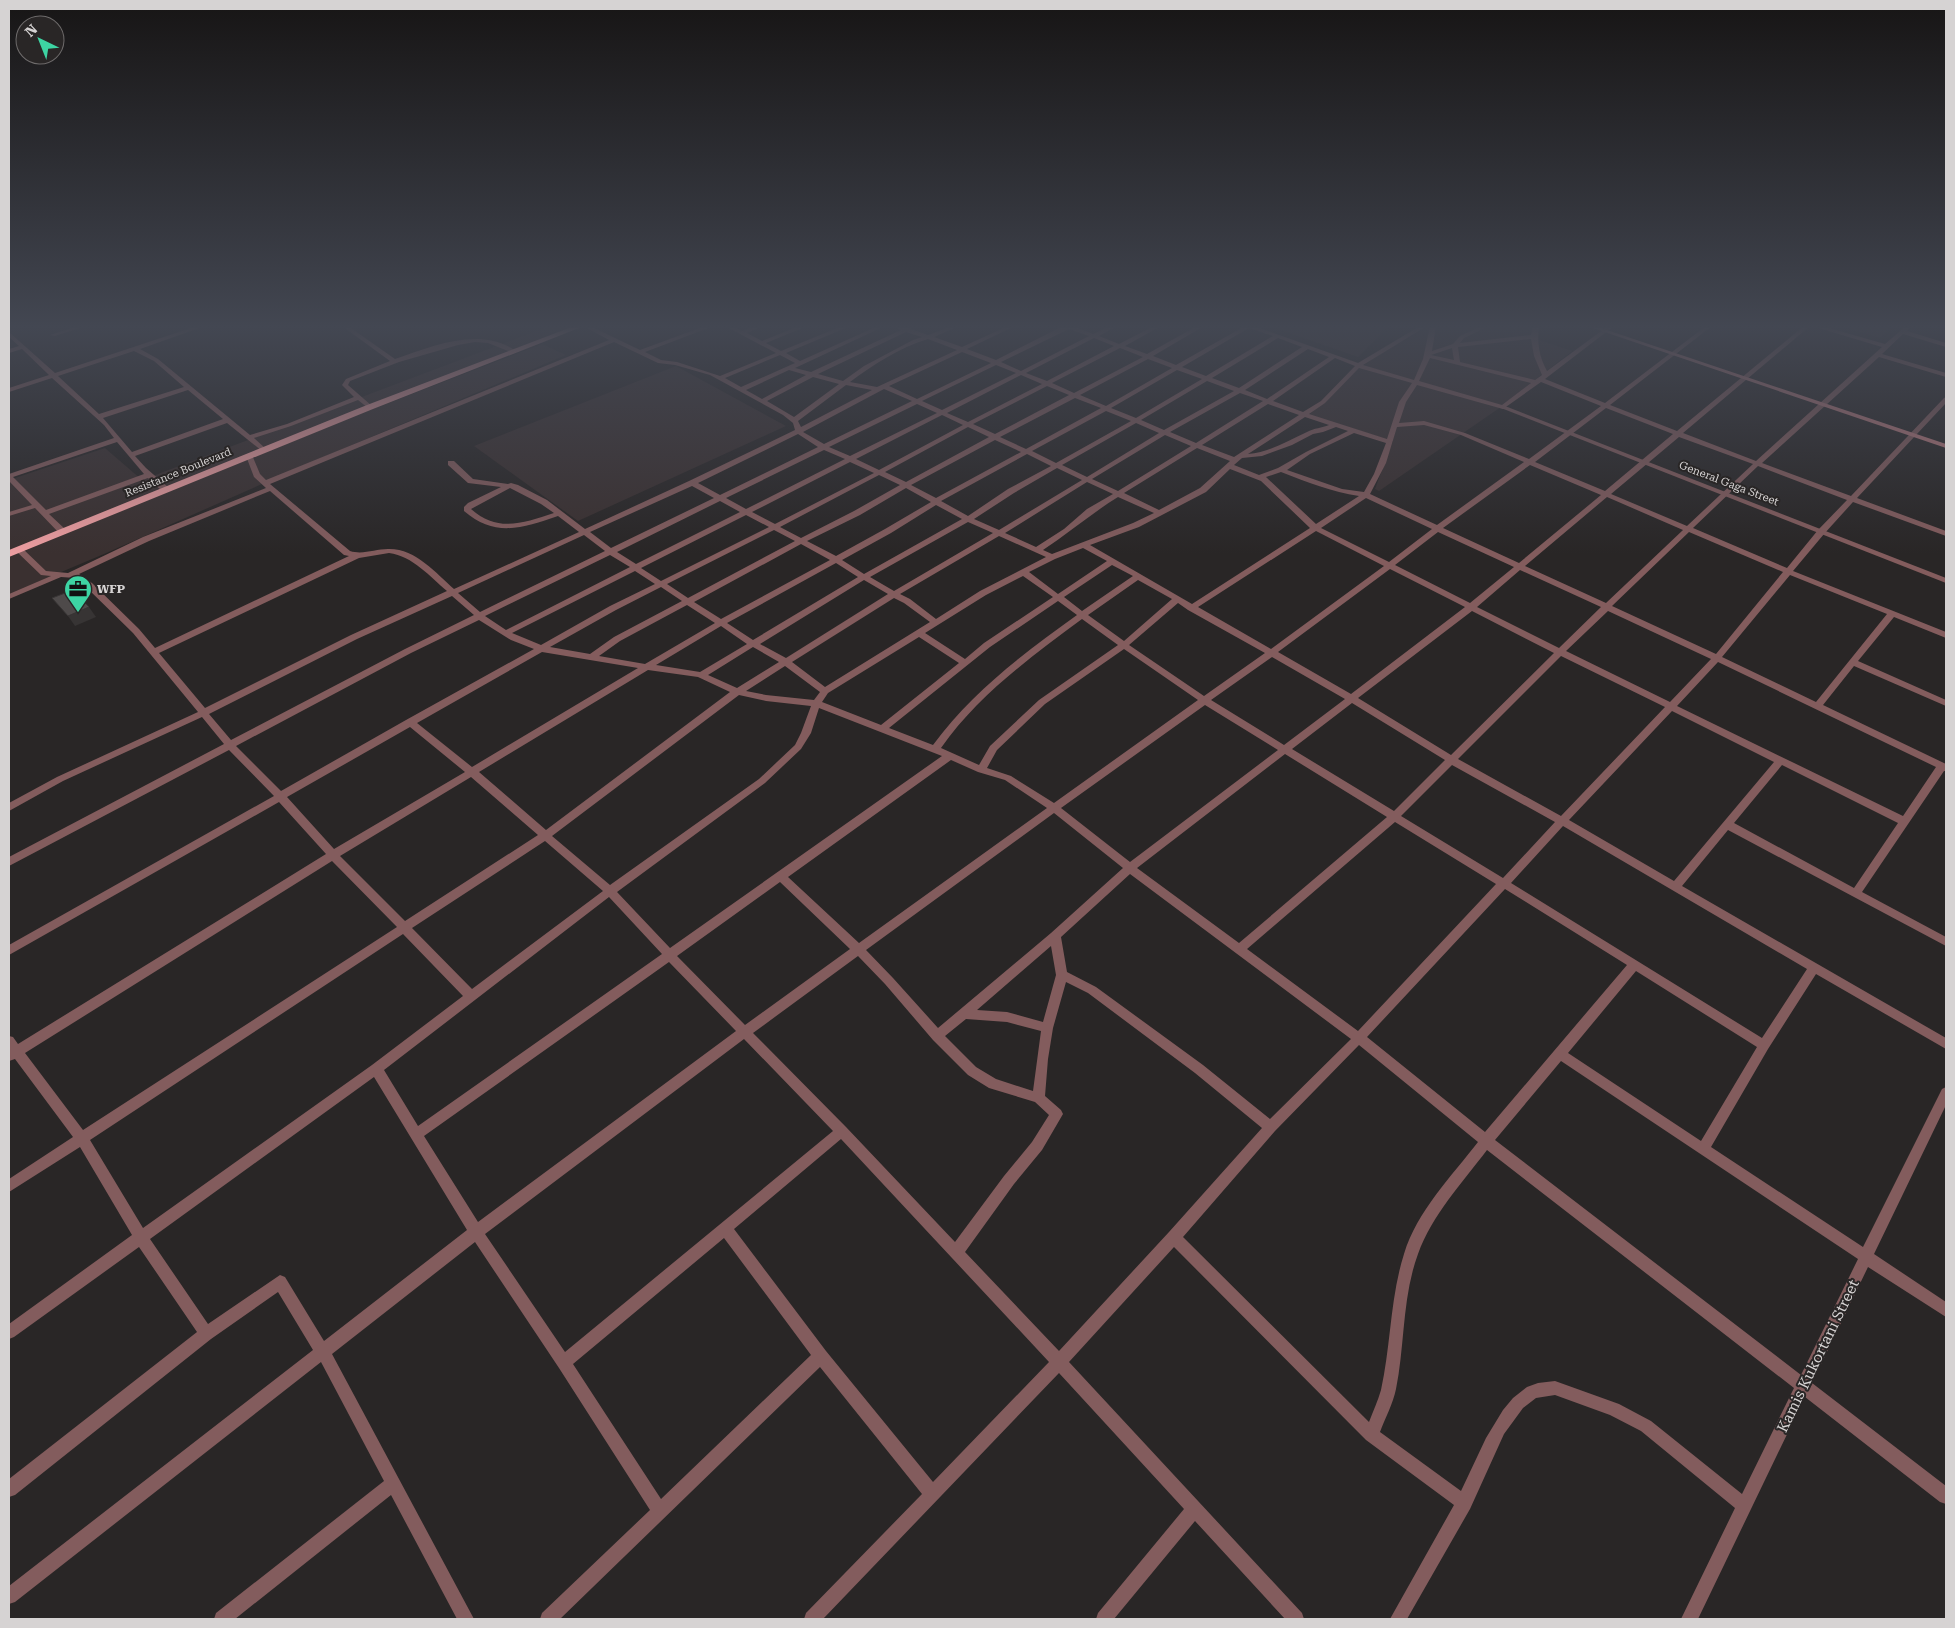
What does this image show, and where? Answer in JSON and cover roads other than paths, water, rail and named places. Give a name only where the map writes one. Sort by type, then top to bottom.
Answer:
[{"type":"highway","name":"Resistance Boulevard","points":[[9,554],[383,402]]},
{"type":"main road","points":[[1813,402],[1946,446]]},
{"type":"street","points":[[81,402],[119,439],[130,455],[149,475],[166,490]]},
{"type":"street","points":[[98,417],[145,402]]},
{"type":"street","points":[[205,402],[264,450]]},
{"type":"street","points":[[249,438],[348,402]]},
{"type":"street","points":[[363,402],[370,407]]},
{"type":"street","points":[[9,598],[468,402]]},
{"type":"street","points":[[764,402],[794,420],[802,435],[822,446],[906,485],[968,519],[1052,557]]},
{"type":"street","points":[[794,420],[818,402]]},
{"type":"street","points":[[9,807],[99,760],[203,714],[354,637],[692,483],[853,402]]},
{"type":"street","points":[[9,862],[231,746],[348,682],[720,496],[914,402]]},
{"type":"street","points":[[918,402],[1160,513]]},
{"type":"street","points":[[506,633],[851,460],[962,402]]},
{"type":"street","points":[[9,950],[409,722],[662,583],[834,497],[1011,402]]},
{"type":"street","points":[[592,657],[617,638],[857,513],[1060,402]]},
{"type":"street","points":[[1091,402],[1235,461],[1268,482],[1314,528],[1903,821]]},
{"type":"street","points":[[206,1334],[141,1237],[82,1139],[11,1049],[722,622],[888,531],[1025,451],[1117,402]]},
{"type":"street","points":[[701,675],[752,643],[968,519],[1011,491],[1167,402]]},
{"type":"street","points":[[9,1186],[546,834],[737,692],[894,594],[1217,402]]},
{"type":"street","points":[[1037,550],[1067,531],[1090,511],[1266,402]]},
{"type":"street","points":[[1271,402],[1390,442]]},
{"type":"street","points":[[9,1332],[376,1069],[610,892],[762,781],[788,758],[806,733],[816,703],[825,691],[983,593],[1052,557],[1116,533],[1160,513],[1203,490],[1235,461],[1322,402]]},
{"type":"street","points":[[1191,608],[1366,495],[1373,484],[1390,442],[1403,402]]},
{"type":"street","name":"General Gaga Street","points":[[1486,402],[1571,432],[1946,581]]},
{"type":"street","points":[[1503,407],[1509,402]]},
{"type":"street","points":[[1596,402],[1946,534]]},
{"type":"street","points":[[9,1596],[476,1232],[858,949],[1334,608],[1437,529],[1611,402]]},
{"type":"street","points":[[937,1036],[1055,936],[1130,868],[1471,607],[1604,494],[1717,402]]},
{"type":"street","points":[[1239,948],[1394,817],[1450,759],[1608,608],[1688,528],[1825,402]]},
{"type":"street","points":[[812,1619],[1059,1362],[1174,1237],[1271,1127],[1360,1038],[1503,883],[1672,707],[1717,658],[1821,532],[1943,402]]},
{"type":"street","points":[[130,455],[228,420]]},
{"type":"street","points":[[1394,425],[1415,423],[1442,427],[1946,635]]},
{"type":"street","points":[[1235,461],[1260,455],[1290,444],[1311,432],[1321,431],[1335,425]]},
{"type":"street","points":[[1259,477],[1281,470],[1308,453],[1353,431]]},
{"type":"street","points":[[63,532],[9,477],[119,439]]},
{"type":"street","points":[[250,456],[254,472],[347,553],[356,556]]},
{"type":"street","points":[[451,463],[474,482],[511,485],[522,489],[560,513],[610,551],[752,643],[785,661],[825,691]]},
{"type":"street","points":[[1281,470],[1341,491],[1366,495],[1717,658],[1944,767],[1903,821],[1856,893]]},
{"type":"street","points":[[45,513],[149,475]]},
{"type":"street","points":[[692,483],[720,496],[835,559],[864,578],[907,601],[935,622]]},
{"type":"street","points":[[511,485],[471,505],[467,509],[489,525],[502,527],[528,524],[560,513]]},
{"type":"street","points":[[9,514],[38,506]]},
{"type":"street","points":[[1084,545],[1176,600],[1352,699],[1450,759],[1562,821],[1946,1044]]},
{"type":"street","points":[[19,550],[44,573],[77,576],[89,585],[136,631],[231,746],[281,796],[333,855],[472,997]]},
{"type":"street","points":[[154,652],[356,556],[399,551],[412,557],[478,616],[506,633],[543,649],[701,675],[737,692],[766,698],[816,703],[951,755],[981,770],[1008,778],[1054,808],[1130,868],[1360,1038],[1486,1141],[1946,1496]]},
{"type":"street","points":[[883,728],[987,645],[1111,562]]},
{"type":"street","points":[[1023,572],[1204,700],[1285,748],[1764,1045]]},
{"type":"street","points":[[935,749],[969,705],[1006,673],[1081,614],[1137,577]]},
{"type":"street","points":[[981,770],[993,748],[1025,718],[1062,688],[1124,645],[1176,600]]},
{"type":"street","points":[[1817,706],[1892,614]]},
{"type":"street","points":[[919,633],[965,663]]},
{"type":"street","points":[[1853,662],[1946,703]]},
{"type":"street","points":[[409,722],[546,834],[610,892],[670,956],[842,1131],[1195,1508],[1296,1619]]},
{"type":"street","points":[[416,1135],[951,755]]},
{"type":"street","points":[[1675,887],[1780,761]]},
{"type":"street","points":[[1728,824],[1946,942]]},
{"type":"street","points":[[781,877],[858,949],[937,1036],[972,1071],[993,1084],[1039,1098],[1057,1114],[1038,1146],[1009,1180],[956,1252]]},
{"type":"street","points":[[1039,1098],[1047,1028],[1062,975],[1055,936]]},
{"type":"street","points":[[1371,1434],[1388,1391],[1396,1342],[1400,1297],[1411,1253],[1429,1216],[1486,1141],[1561,1055],[1635,964]]},
{"type":"street","points":[[1703,1150],[1764,1045],[1814,967]]},
{"type":"street","points":[[1062,975],[1092,990],[1198,1069],[1271,1127]]},
{"type":"street","points":[[964,1014],[1007,1017],[1047,1028]]},
{"type":"street","points":[[1561,1055],[1946,1310]]},
{"type":"street","points":[[376,1069],[476,1232],[660,1510]]},
{"type":"street","name":"Kamis Kukortani Street","points":[[1690,1619],[1946,1093]]},
{"type":"street","points":[[564,1363],[842,1131]]},
{"type":"street","points":[[725,1228],[821,1356],[932,1494]]},
{"type":"street","points":[[1174,1237],[1371,1434],[1464,1503]]},
{"type":"street","points":[[9,1489],[206,1334],[280,1282],[324,1352],[392,1484],[466,1619]]},
{"type":"street","points":[[548,1619],[821,1356]]},
{"type":"street","points":[[1398,1619],[1464,1503],[1497,1434],[1513,1408],[1530,1394],[1542,1389],[1555,1388],[1631,1417],[1745,1506]]},
{"type":"street","points":[[222,1619],[392,1484]]},
{"type":"street","points":[[1104,1619],[1195,1508]]},
{"type":"place","name":"WFP","points":[[78,613]]}]
